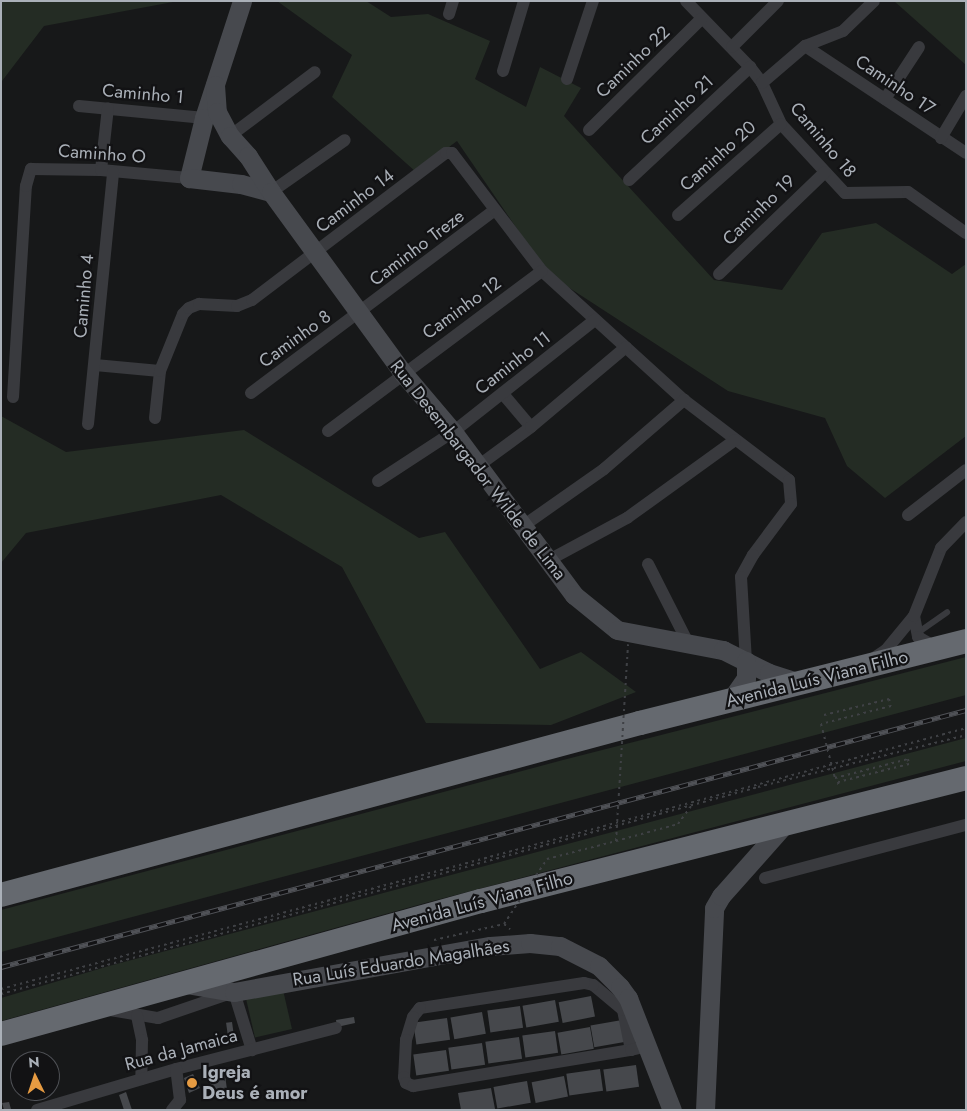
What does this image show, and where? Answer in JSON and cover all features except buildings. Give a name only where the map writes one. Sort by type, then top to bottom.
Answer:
[{"type":"highway","name":"Avenida Luís Viana Filho","points":[[1,894],[730,701],[966,641]]},
{"type":"highway","name":"Avenida Luís Viana Filho","points":[[1,1034],[97,1010],[481,901],[966,778]]},
{"type":"main road","points":[[242,1],[215,85],[219,126],[189,178],[241,184],[271,192]]},
{"type":"main road","name":"Rua Desembargador Wilde de Lima","points":[[219,126],[251,160],[271,192],[403,373],[453,432],[574,595],[617,630],[642,637],[723,650],[799,684]]},
{"type":"main road","points":[[241,184],[250,172],[251,160]]},
{"type":"main road","points":[[730,701],[746,678],[746,661]]},
{"type":"main road","points":[[705,1110],[714,908],[785,824]]},
{"type":"main road","name":"Rua Luís Eduardo Magalhães","points":[[186,984],[234,992],[490,946],[544,943],[573,951],[611,976],[628,998],[639,1048],[672,1110]]},
{"type":"street","points":[[449,14],[453,1]]},
{"type":"street","points":[[503,71],[524,1]]},
{"type":"street","points":[[567,79],[593,1]]},
{"type":"street","name":"Caminho 18","points":[[686,1],[701,19],[732,47],[750,67],[762,83],[781,124],[824,172],[849,194],[908,192],[966,233]]},
{"type":"street","points":[[732,47],[778,1]]},
{"type":"street","points":[[762,83],[805,46],[838,34],[874,1]]},
{"type":"street","name":"Caminho 22","points":[[589,130],[701,19]]},
{"type":"street","name":"Caminho 17","points":[[805,46],[966,153]]},
{"type":"street","points":[[885,98],[919,46]]},
{"type":"street","name":"Caminho 21","points":[[629,180],[750,67]]},
{"type":"street","points":[[219,126],[314,72]]},
{"type":"street","points":[[941,138],[966,96]]},
{"type":"street","name":"Caminho 1","points":[[79,106],[108,108],[219,126]]},
{"type":"street","name":"Caminho 4","points":[[88,424],[95,365],[107,171],[108,108]]},
{"type":"street","name":"Caminho 20","points":[[678,215],[781,124]]},
{"type":"street","points":[[271,192],[345,140]]},
{"type":"street","name":"Caminho 14","points":[[160,371],[183,314],[189,308],[198,304],[246,304],[446,153],[452,153],[463,165],[495,210]]},
{"type":"street","name":"Caminho O","points":[[13,397],[26,186],[28,176],[34,167],[189,178]]},
{"type":"street","name":"Caminho 19","points":[[719,274],[824,172]]},
{"type":"street","points":[[495,210],[542,271],[595,320],[684,400],[789,480],[793,498],[745,566],[741,577],[746,661]]},
{"type":"street","name":"Caminho Treze","points":[[360,314],[495,210]]},
{"type":"street","name":"Caminho 12","points":[[328,430],[542,271]]},
{"type":"street","name":"Caminho 8","points":[[251,393],[360,314]]},
{"type":"street","name":"Caminho 11","points":[[378,481],[453,432],[595,320]]},
{"type":"street","points":[[478,466],[531,427],[626,346]]},
{"type":"street","points":[[95,365],[160,371],[155,418]]},
{"type":"street","points":[[503,394],[531,427]]},
{"type":"street","points":[[523,526],[604,469],[684,400]]},
{"type":"street","points":[[549,560],[627,518],[735,440]]},
{"type":"street","points":[[908,515],[966,470]]},
{"type":"street","points":[[844,672],[886,650],[914,616],[941,548],[966,522]]},
{"type":"street","points":[[648,564],[688,643]]},
{"type":"street","points":[[914,616],[916,634],[920,640],[937,648]]},
{"type":"street","points":[[746,868],[770,876],[966,825]]},
{"type":"street","points":[[584,983],[593,985],[623,1010],[639,1048],[413,1086],[406,1083],[404,1077],[406,1040],[413,1018],[420,1008],[584,983]]},
{"type":"street","points":[[97,1010],[124,1011],[137,1016],[158,1018],[234,992],[252,1050]]},
{"type":"street","points":[[137,1016],[142,1040],[141,1079]]},
{"type":"street","name":"Rua da Jamaica","points":[[37,1110],[176,1069],[336,1028]]},
{"type":"street","points":[[172,1110],[180,1100],[176,1069]]},
{"type":"lane","points":[[916,634],[947,612]]},
{"type":"path","points":[[616,841],[628,644]]},
{"type":"path","points":[[824,716],[889,699],[891,706],[821,724],[835,778],[908,759],[909,764],[838,782],[839,788]]},
{"type":"path","points":[[1,989],[966,728]]},
{"type":"path","points":[[1,994],[692,805],[966,735]]},
{"type":"path","points":[[434,940],[504,924],[547,859],[678,824],[692,805]]},
{"type":"path","points":[[504,924],[511,930]]},
{"type":"shaded area","points":[[1,1],[173,2],[44,26],[2,81],[1,86]]},
{"type":"shaded area","points":[[277,1],[366,1],[391,17],[428,14],[490,41],[475,79],[526,107],[540,67],[581,88],[564,116],[714,280],[782,290],[822,233],[876,223],[952,274],[966,264],[966,436],[885,498],[847,466],[825,418],[728,391],[548,274],[457,141],[416,172],[332,97],[352,55]]},
{"type":"shaded area","points":[[894,1],[966,1],[966,65]]},
{"type":"shaded area","points":[[1,416],[66,452],[244,430],[419,538],[445,532],[540,669],[581,652],[636,692],[551,725],[426,723],[342,567],[221,495],[26,533],[1,563]]},
{"type":"shaded area","points":[[966,657],[966,695],[1,952],[1,910],[563,760]]},
{"type":"shaded area","points":[[966,738],[966,761],[425,903],[1,1021],[1,998],[109,966]]},
{"type":"shaded area","points":[[283,990],[292,1029],[255,1038],[246,999]]},
{"type":"railway","points":[[1,967],[966,710]]},
{"type":"place","name":"Igreja Deus é amor","points":[[192,1083]]}]
